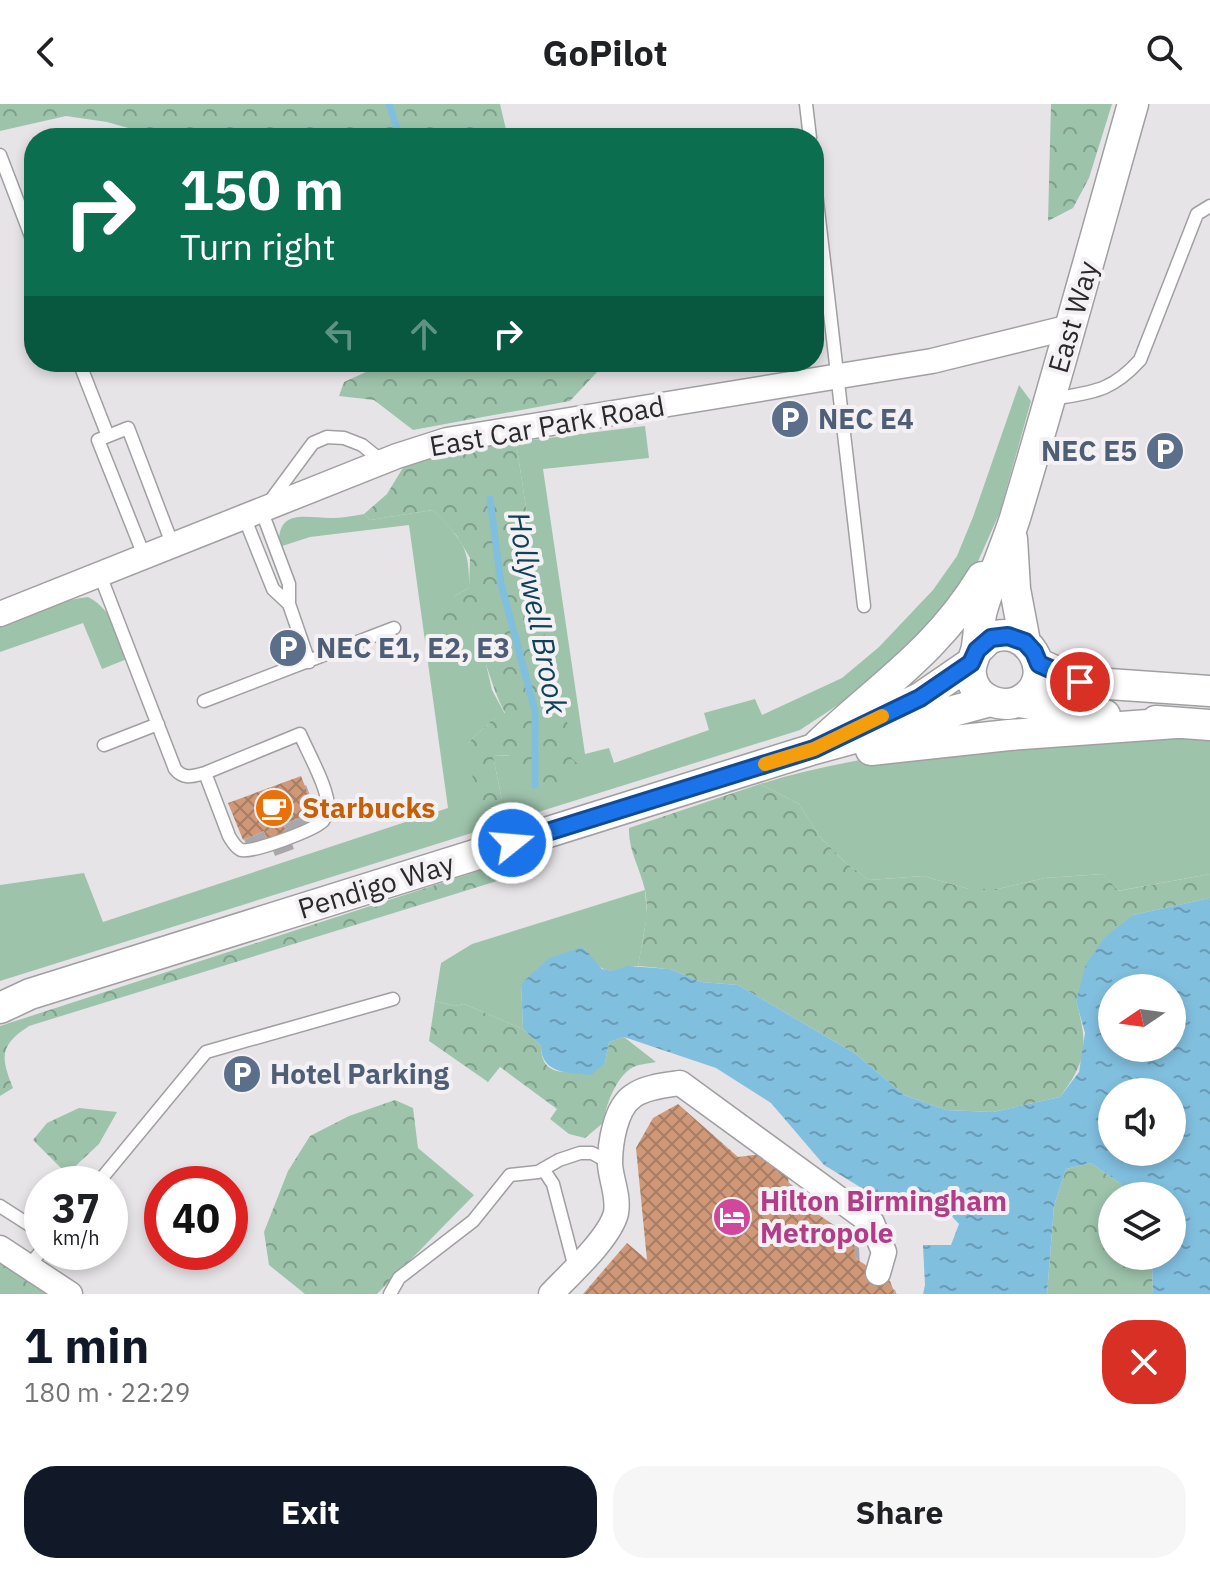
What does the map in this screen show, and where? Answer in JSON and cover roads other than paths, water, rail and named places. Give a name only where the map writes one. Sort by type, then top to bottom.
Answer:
[{"type":"street","name":"East Way","points":[[974,656],[981,612],[1012,529],[1133,104]]},
{"type":"street","name":"East Car Park Road","points":[[0,614],[383,462],[447,440],[932,361],[1070,327]]},
{"type":"street","name":"East Way","points":[[1012,529],[1015,589],[1032,653]]},
{"type":"street","points":[[814,749],[856,709],[907,669],[943,633],[1012,529]]},
{"type":"street","points":[[1210,691],[1080,682],[1008,636],[991,638],[974,656],[974,686],[981,695],[1004,702],[1210,725]]},
{"type":"street","points":[[1004,702],[1035,687],[1032,653]]},
{"type":"street","name":"Pendigo Way","points":[[814,749],[920,698],[974,656]]},
{"type":"street","name":"Pendigo Way","points":[[0,1008],[30,994],[814,749],[1004,702]]},
{"type":"street","points":[[814,749],[851,753],[933,742],[1176,723]]},
{"type":"street","name":"Pendigo Way","points":[[0,999],[30,994]]},
{"type":"street","points":[[551,1294],[604,1235],[616,1214],[610,1163],[616,1120],[631,1096],[680,1083],[872,1223],[884,1252],[878,1273]]},
{"type":"street","points":[[0,1248],[24,1255]]},
{"type":"street","points":[[47,1270],[70,1294]]},
{"type":"lane","points":[[806,104],[809,128]]},
{"type":"lane","points":[[0,155],[24,218]]},
{"type":"lane","points":[[1049,400],[1097,392],[1123,379],[1140,360],[1197,214],[1210,206]]},
{"type":"lane","points":[[824,267],[864,606]]},
{"type":"lane","points":[[82,372],[145,558]]},
{"type":"lane","points":[[103,438],[128,428],[173,547]]},
{"type":"lane","points":[[254,515],[313,443],[327,437],[344,438],[362,445],[383,462]]},
{"type":"lane","points":[[254,515],[273,589],[289,604]]},
{"type":"lane","points":[[254,515],[289,584],[289,604],[309,662]]},
{"type":"lane","points":[[100,575],[175,769],[180,775],[191,777],[205,773],[300,734],[325,795],[328,809],[325,819],[315,827],[254,850],[243,850],[235,846],[229,836],[205,773]]},
{"type":"lane","points":[[204,701],[394,628]]},
{"type":"lane","points":[[104,745],[158,724]]},
{"type":"lane","points":[[112,1166],[206,1052],[393,999]]},
{"type":"lane","points":[[390,1294],[399,1278],[473,1221],[510,1175],[538,1172],[580,1153],[592,1153],[610,1163]]},
{"type":"lane","points":[[543,1169],[553,1184],[575,1268]]},
{"type":"lane","points":[[0,1206],[24,1221]]},
{"type":"water","points":[[1210,898],[1210,1294],[1153,1294],[1152,1270],[1186,1270],[1186,1182],[1118,1182],[1091,1163],[1066,1169],[1054,1206],[1047,1294],[923,1294],[923,1245],[951,1245],[959,1224],[935,1198],[878,1198],[824,1165],[771,1103],[716,1068],[624,1037],[609,1042],[605,1063],[591,1075],[566,1072],[546,1062],[541,1046],[523,1029],[521,984],[549,958],[583,947],[602,969],[612,971],[628,966],[670,969],[701,982],[738,985],[856,1054],[904,1095],[946,1110],[993,1112],[1060,1097],[1079,1072],[1085,1033],[1076,1001],[1086,964],[1104,938],[1133,915]]},
{"type":"waterway","name":"Hollywell Brook","points":[[389,104],[397,128]]},
{"type":"waterway","name":"Hollywell Brook","points":[[490,499],[501,584],[535,711],[535,785]]},
{"type":"place","name":"NEC E4","points":[[790,419]]},
{"type":"place","name":"NEC E5","points":[[1165,451]]},
{"type":"place","name":"NEC E1, E2, E3","points":[[288,648]]},
{"type":"place","name":"Starbucks","points":[[274,808]]},
{"type":"place","name":"Hotel Parking","points":[[242,1074]]},
{"type":"place","name":"Hilton Birmingham Metropole","points":[[732,1217]]}]
